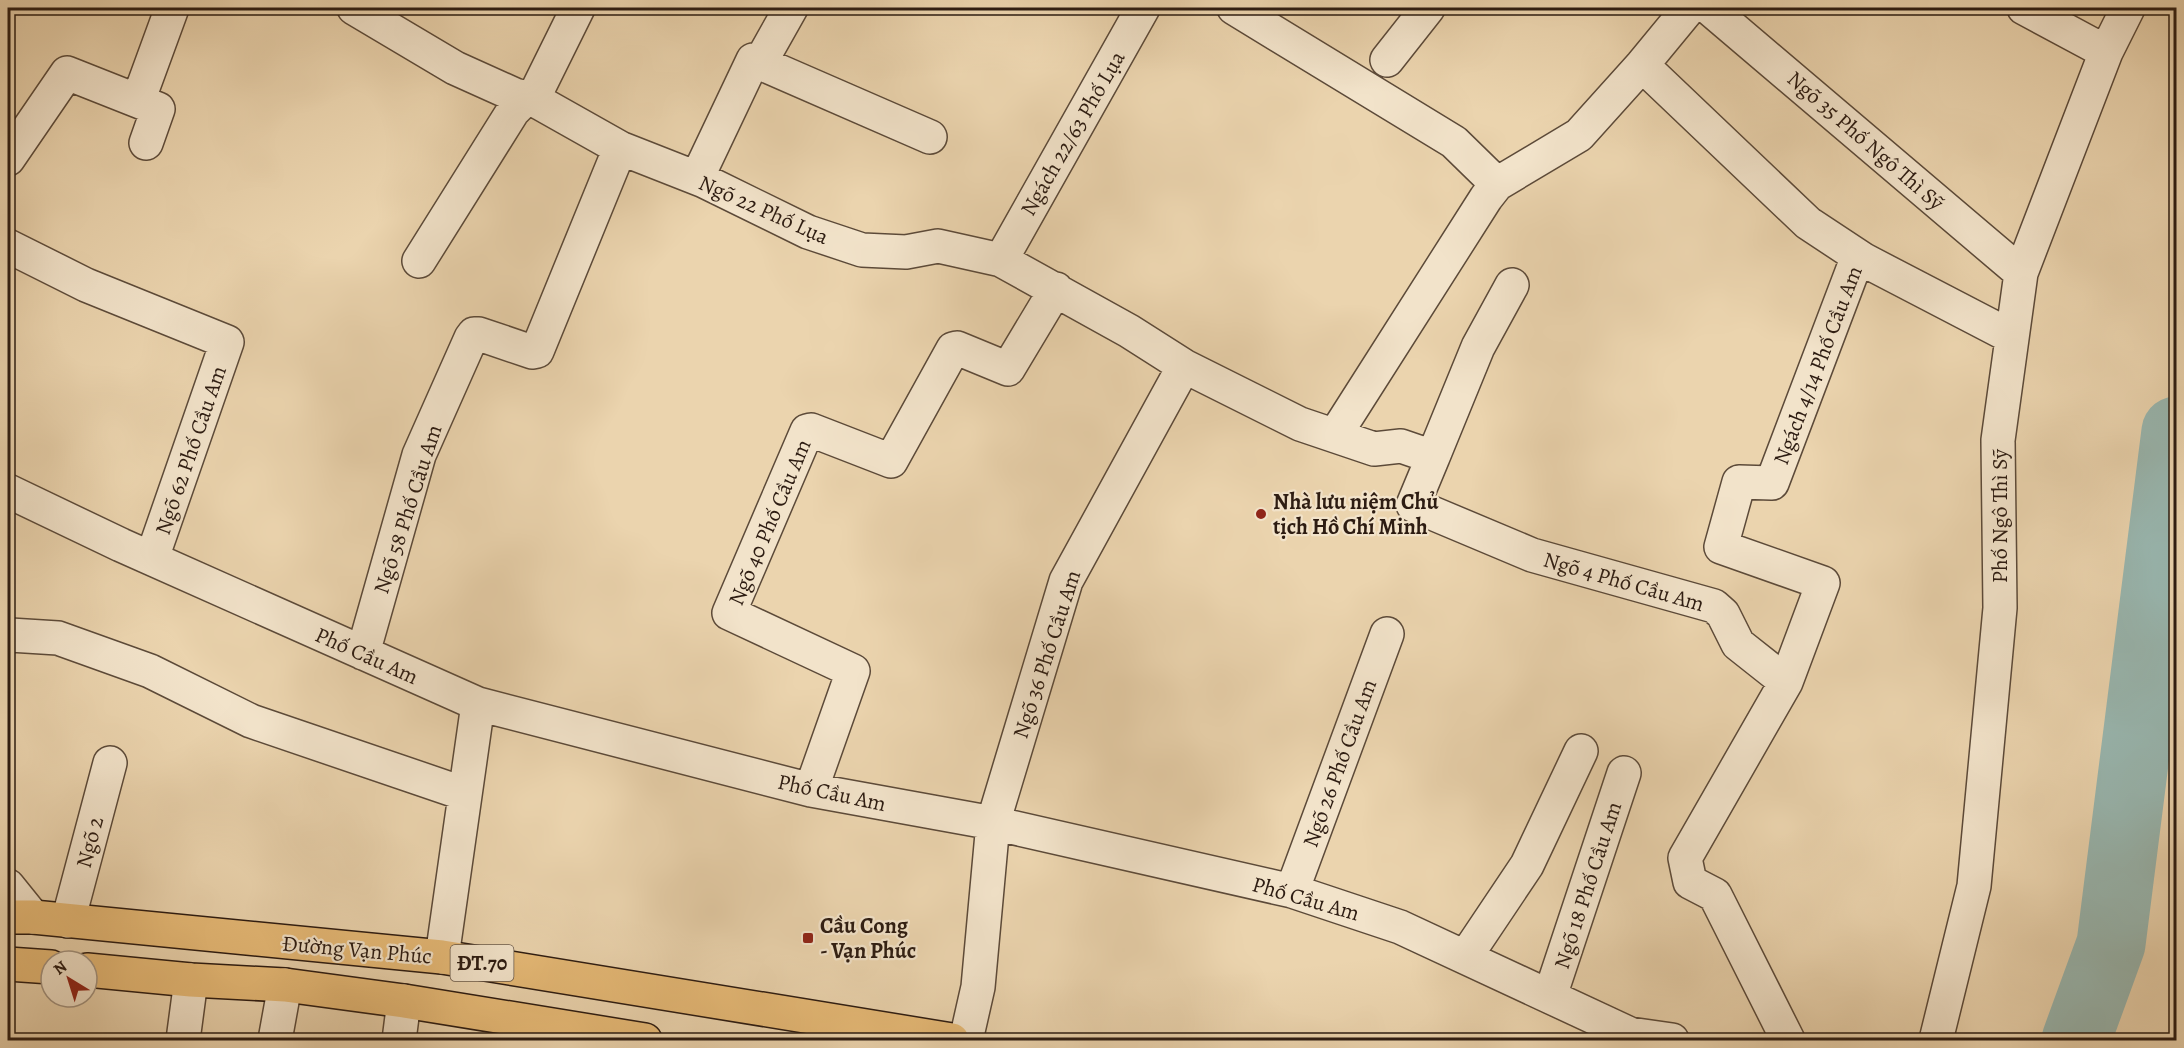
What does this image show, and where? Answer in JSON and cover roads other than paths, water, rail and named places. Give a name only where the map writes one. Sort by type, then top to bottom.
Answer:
[{"type":"main road","name":"Đường Vạn Phúc","points":[[20,917],[442,957],[952,1041]]},
{"type":"main road","points":[[190,933],[190,980]]},
{"type":"main road","points":[[8,964],[39,966]]},
{"type":"main road","name":"Đường Vạn Phúc","points":[[99,971],[190,980],[285,985],[404,1001],[645,1041]]},
{"type":"street","points":[[138,101],[172,8]]},
{"type":"street","name":"Ngõ 22 Phố Lụa","points":[[354,8],[455,68],[514,95],[530,98],[620,148],[697,178],[808,232],[851,247],[883,252],[906,252],[938,246],[1001,260],[1056,289],[1184,366]]},
{"type":"street","points":[[419,261],[513,111],[530,98],[578,8]]},
{"type":"street","points":[[760,63],[791,8]]},
{"type":"street","name":"Ngách 22/63 Phố Lụa","points":[[1001,260],[1143,8]]},
{"type":"street","points":[[1234,8],[1454,142],[1497,184]]},
{"type":"street","points":[[1387,60],[1428,8]]},
{"type":"street","points":[[1335,435],[1497,184],[1580,135],[1689,8]]},
{"type":"street","points":[[2024,8],[2106,52]]},
{"type":"street","name":"Phố Ngô Thì Sỹ","points":[[1936,1041],[1974,886],[2000,608],[1998,440],[2021,273],[2106,52],[2128,8]]},
{"type":"street","name":"Ngõ 35 Phố Ngô Thì Sỹ","points":[[1729,13],[2021,273]]},
{"type":"street","points":[[697,178],[753,60],[930,137]]},
{"type":"street","points":[[1642,65],[1808,223],[1858,256],[2012,337]]},
{"type":"street","points":[[8,159],[67,73],[158,109],[146,143]]},
{"type":"street","name":"Ngõ 58 Phố Cầu Am","points":[[363,653],[419,455],[471,338],[474,334],[479,334],[532,352],[537,351],[620,148]]},
{"type":"street","name":"Ngõ 62 Phố Cầu Am","points":[[8,246],[86,285],[227,342],[152,558]]},
{"type":"street","name":"Ngách 4/14 Phố Cầu Am","points":[[1786,682],[1823,583],[1721,548],[1739,482],[1773,483],[1858,256]]},
{"type":"street","points":[[1184,366],[1300,424],[1374,449],[1401,446],[1433,457],[1478,347],[1512,285]]},
{"type":"street","name":"Ngõ 40 Phố Cầu Am","points":[[811,790],[853,671],[729,612],[807,431],[811,430],[891,461],[953,349],[957,348],[1008,369],[1012,366],[1056,289]]},
{"type":"street","name":"Ngõ 36 Phố Cầu Am","points":[[966,1041],[978,987],[991,833],[1066,581],[1184,366]]},
{"type":"street","name":"Ngõ 4 Phố Cầu Am","points":[[1433,457],[1413,505],[1532,555],[1714,606],[1726,619],[1738,644],[1786,682]]},
{"type":"street","name":"Phố Cầu Am","points":[[8,490],[152,558],[478,704],[811,790],[991,833],[1292,891],[1400,927],[1630,1034],[1672,1041]]},
{"type":"street","name":"Ngõ 26 Phố Cầu Am","points":[[1292,891],[1387,634]]},
{"type":"street","points":[[8,637],[10,635],[58,638],[150,671],[251,721],[465,794]]},
{"type":"street","points":[[1786,682],[1685,858],[1690,882],[1715,894],[1788,1041]]},
{"type":"street","points":[[442,957],[478,704]]},
{"type":"street","points":[[1466,956],[1527,865],[1581,751]]},
{"type":"street","name":"Ngõ 2","points":[[68,921],[110,763]]},
{"type":"street","name":"Ngõ 18 Phố Cầu Am","points":[[1550,996],[1624,773]]},
{"type":"street","points":[[8,886],[20,917]]},
{"type":"street","points":[[183,1041],[190,980]]},
{"type":"street","points":[[275,1041],[285,985]]},
{"type":"street","points":[[399,1041],[404,1001]]},
{"type":"waterway","points":[[2076,1040],[2111,944],[2176,431]]},
{"type":"place","name":"Nhà lưu niệm Chủ tịch Hồ Chí Minh","points":[[1261,514]]},
{"type":"place","name":"Cầu Cong - Vạn Phúc","points":[[808,938]]}]
